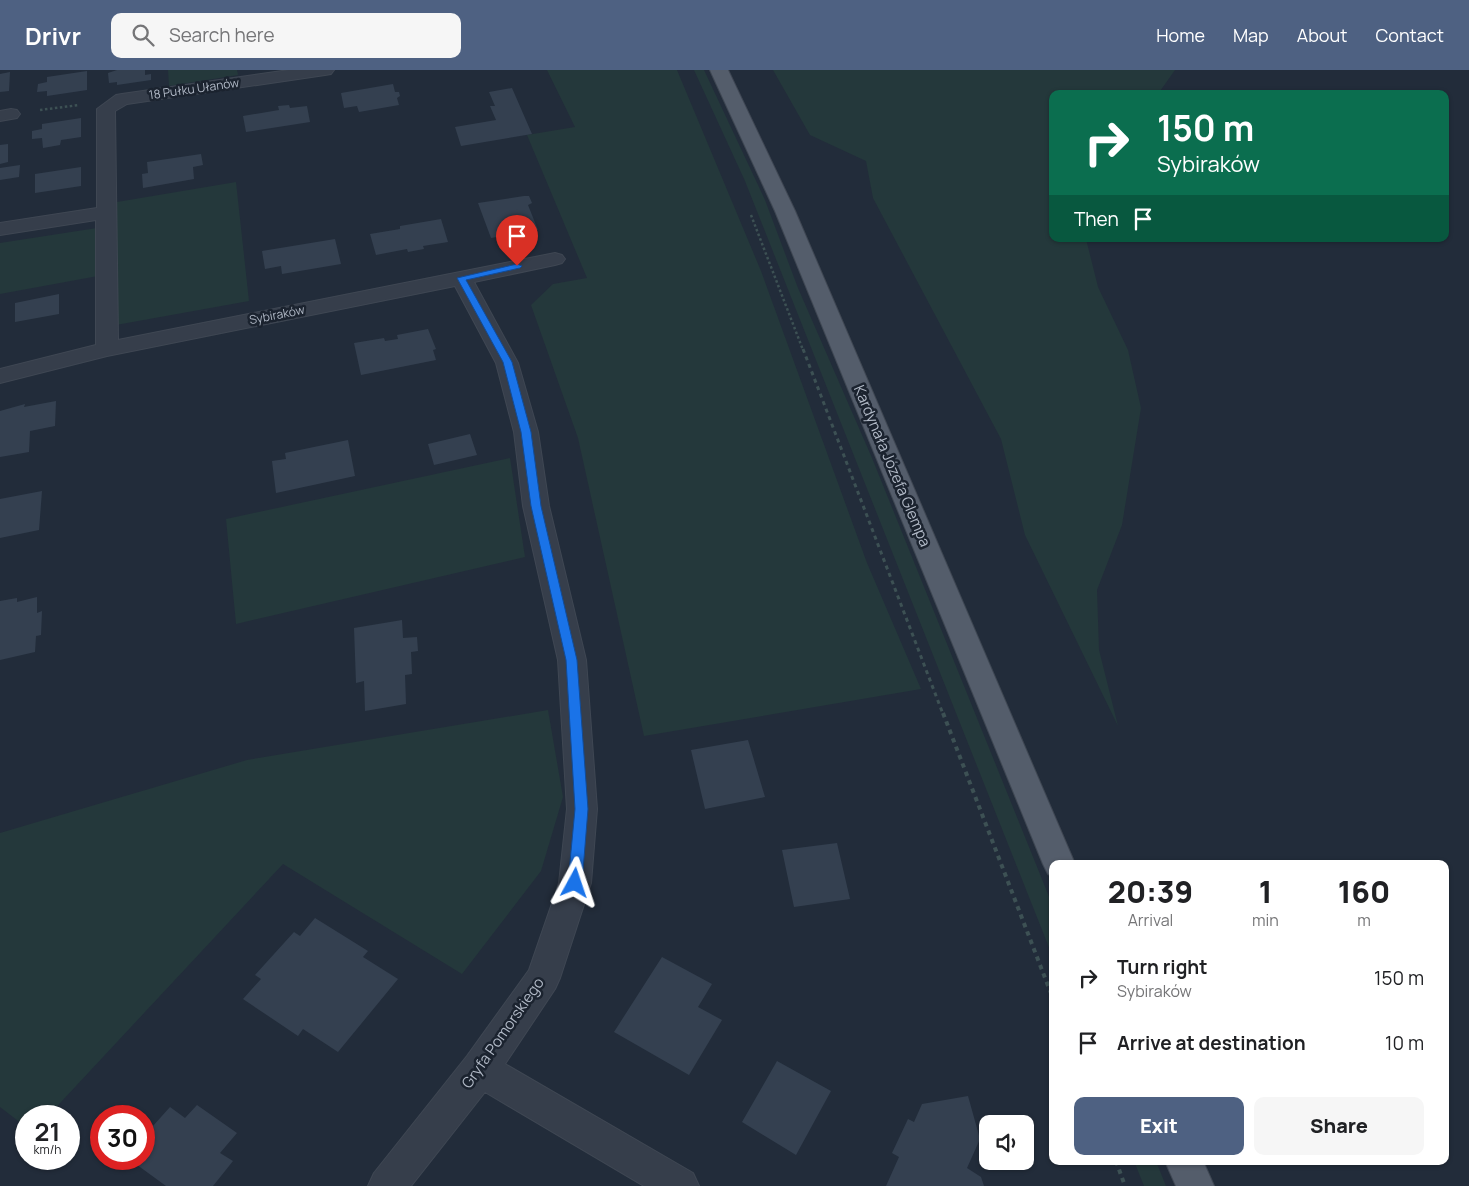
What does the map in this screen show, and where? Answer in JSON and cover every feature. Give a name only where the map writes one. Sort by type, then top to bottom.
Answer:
[{"type":"main road","name":"Kardynała Józefa Glempa","points":[[719,70],[785,211],[1058,860]]},
{"type":"main road","points":[[1186,1165],[1195,1186]]},
{"type":"street","name":"18 Pułku Ułanów","points":[[122,99],[325,70]]},
{"type":"street","points":[[106,349],[106,109],[122,99]]},
{"type":"street","points":[[0,229],[107,212]]},
{"type":"street","name":"Sybiraków","points":[[0,376],[106,349],[554,259]]},
{"type":"street","name":"Gryfa Pomorskiego","points":[[387,1186],[480,1070],[543,978],[575,883],[582,809],[572,660],[536,506],[526,432],[507,362],[461,278]]},
{"type":"street","points":[[480,1070],[680,1186]]},
{"type":"path","points":[[6,115],[122,99]]},
{"type":"path","points":[[748,209],[1049,988]]},
{"type":"path","points":[[1117,1165],[1125,1186]]},
{"type":"green space","points":[[168,70],[237,70],[238,75],[169,86]]},
{"type":"green space","points":[[547,70],[677,70],[761,271],[867,563],[921,689],[644,736],[578,438],[531,305],[553,284],[587,278],[527,135],[575,127]]},
{"type":"green space","points":[[694,70],[704,70],[765,200],[798,288],[872,458],[1049,897],[1049,947],[745,181]]},
{"type":"green space","points":[[773,70],[1175,70],[1161,90],[1049,90],[1049,242],[1087,242],[1098,287],[1128,350],[1141,408],[1122,525],[1097,590],[1099,650],[1118,726],[1025,535],[1001,439],[873,198],[866,161],[810,135]]},
{"type":"green space","points":[[236,182],[249,301],[116,325],[117,202]]},
{"type":"green space","points":[[97,228],[98,276],[0,294],[0,243]]},
{"type":"green space","points":[[510,458],[525,557],[236,624],[226,519]]},
{"type":"green space","points":[[548,710],[563,797],[541,871],[462,974],[283,864],[58,1105],[15,1105],[15,1119],[0,1107],[0,833],[247,760]]},
{"type":"green space","points":[[1136,1165],[1158,1165],[1166,1186],[1144,1186]]},
{"type":"building","points":[[117,70],[145,70],[145,75],[151,74],[151,80],[117,85],[117,82],[109,83],[108,73]]},
{"type":"building","points":[[87,71],[87,90],[47,96],[47,91],[37,92],[38,84],[47,82],[47,77]]},
{"type":"building","points":[[10,72],[9,91],[0,92],[0,74]]},
{"type":"building","points":[[393,84],[395,92],[399,92],[400,96],[397,98],[399,105],[359,112],[357,106],[344,108],[341,93]]},
{"type":"building","points":[[512,88],[532,134],[461,146],[455,127],[496,120],[490,106],[495,106],[489,92]]},
{"type":"building","points":[[289,105],[290,108],[307,106],[310,122],[246,132],[243,116],[279,110],[278,106]]},
{"type":"building","points":[[81,118],[81,137],[61,140],[60,145],[43,148],[42,138],[32,139],[32,131],[42,129],[42,124]]},
{"type":"building","points":[[8,144],[8,162],[0,164],[0,145]]},
{"type":"building","points":[[201,154],[203,165],[193,167],[194,179],[143,188],[142,174],[148,173],[147,162]]},
{"type":"building","points":[[20,165],[19,177],[0,180],[0,168]]},
{"type":"building","points":[[81,167],[81,186],[35,193],[35,174]]},
{"type":"building","points":[[529,196],[532,203],[528,205],[538,230],[518,233],[517,229],[508,231],[509,235],[491,238],[478,203]]},
{"type":"building","points":[[441,219],[448,242],[423,246],[424,249],[408,252],[407,249],[376,255],[370,234],[400,229],[400,226]]},
{"type":"building","points":[[335,239],[341,264],[282,274],[281,266],[265,269],[262,251]]},
{"type":"building","points":[[59,294],[59,314],[15,322],[15,303]]},
{"type":"building","points":[[428,329],[436,349],[433,350],[436,360],[361,375],[354,343],[384,338],[385,341],[398,339],[397,335]]},
{"type":"building","points":[[56,401],[55,426],[30,431],[29,452],[0,457],[0,411],[25,404],[24,407]]},
{"type":"building","points":[[470,434],[477,455],[434,465],[428,444]]},
{"type":"building","points":[[348,440],[355,476],[276,493],[272,461],[286,459],[285,453]]},
{"type":"building","points":[[42,491],[39,530],[0,538],[0,499]]},
{"type":"building","points":[[37,597],[37,613],[42,611],[41,635],[36,636],[35,652],[0,660],[0,601],[17,598],[17,602]]},
{"type":"building","points":[[402,620],[403,638],[417,637],[418,651],[411,652],[412,674],[405,675],[406,704],[365,711],[364,681],[356,683],[354,628]]},
{"type":"building","points":[[748,740],[765,797],[705,809],[691,750]]},
{"type":"building","points":[[837,843],[850,899],[794,907],[782,850]]},
{"type":"building","points":[[315,918],[368,951],[363,957],[398,979],[338,1052],[303,1029],[298,1036],[243,999],[261,979],[255,975],[294,932],[300,936]]},
{"type":"building","points":[[662,957],[712,984],[698,1007],[722,1020],[689,1075],[614,1032]]},
{"type":"building","points":[[777,1061],[831,1091],[796,1155],[742,1122]]},
{"type":"building","points":[[968,1096],[979,1141],[967,1168],[981,1177],[984,1186],[886,1186],[899,1157],[892,1153],[908,1119],[914,1122],[922,1104]]},
{"type":"building","points":[[197,1105],[237,1133],[220,1153],[233,1161],[213,1186],[166,1186],[144,1170],[155,1170],[155,1124],[170,1107],[185,1118]]},
{"type":"route","points":[[517,266],[461,278],[507,362],[526,432],[536,506],[572,660],[582,809],[575,883]]}]
